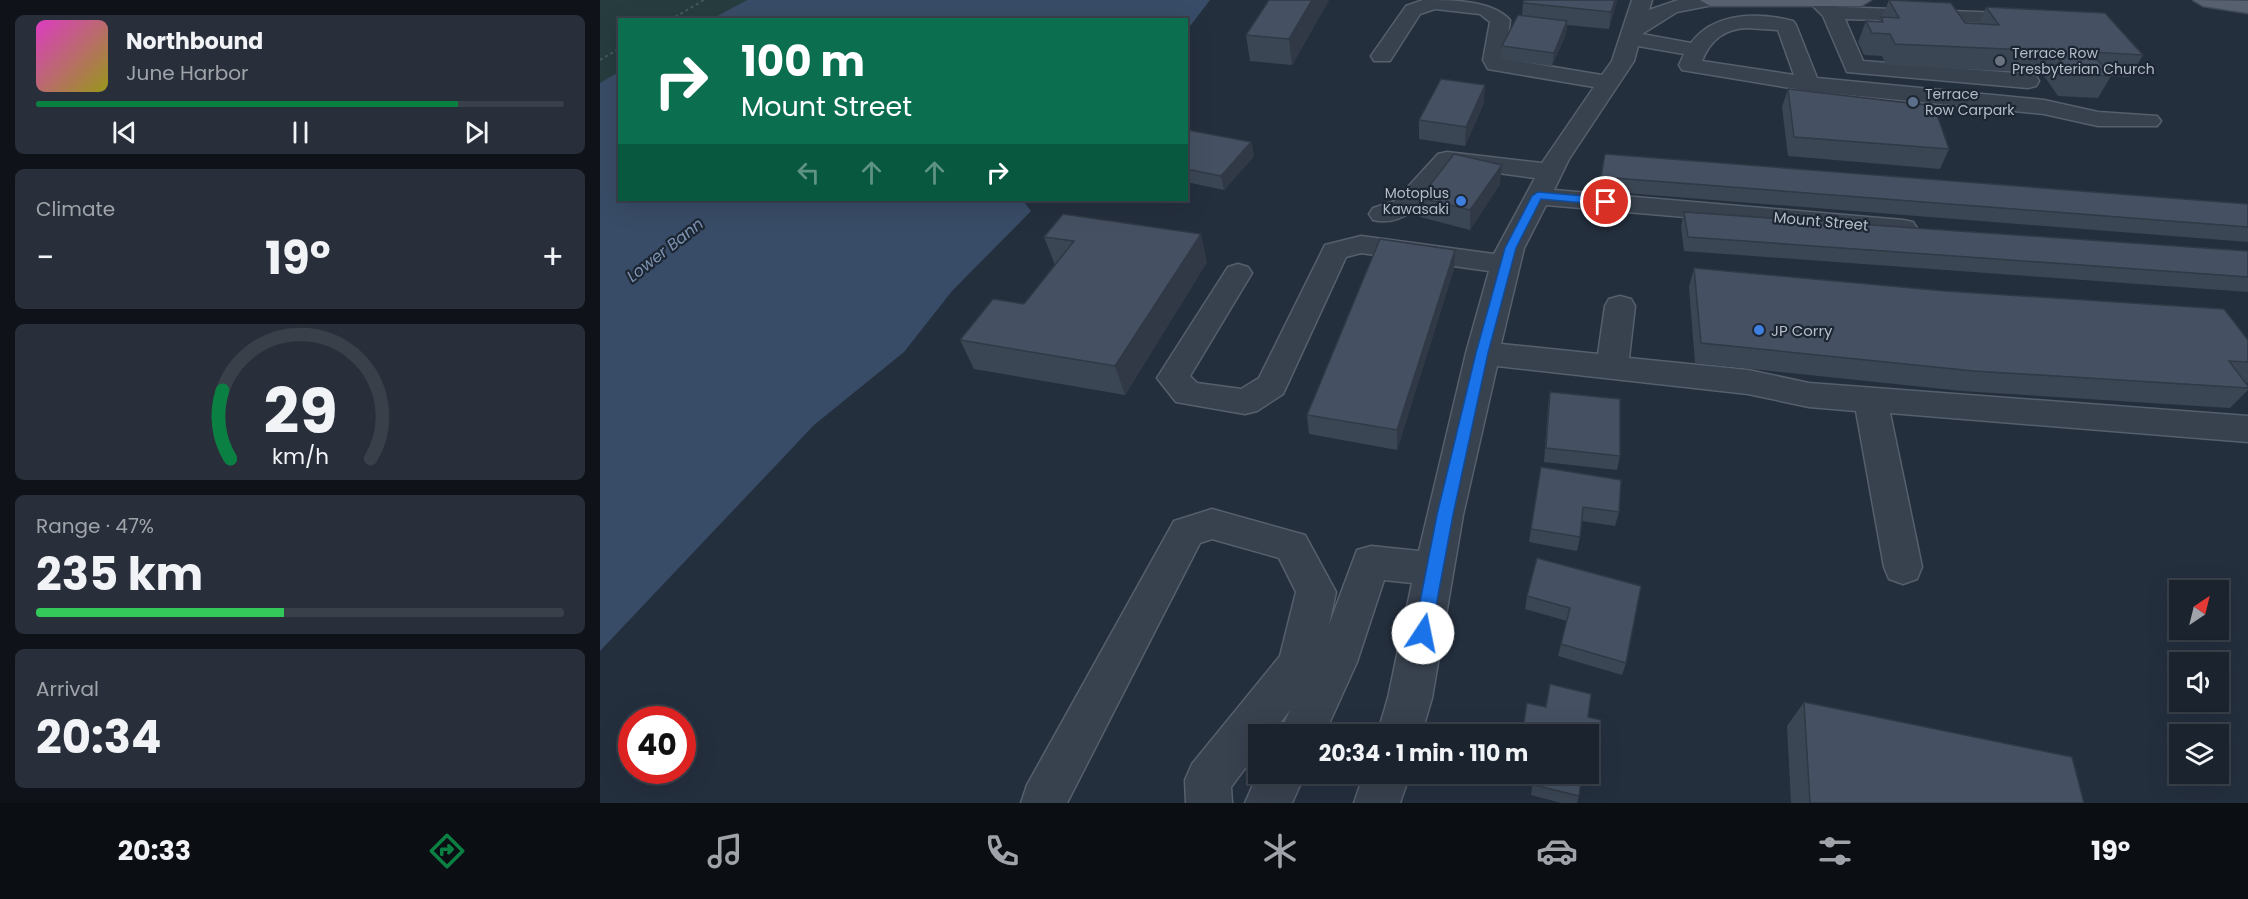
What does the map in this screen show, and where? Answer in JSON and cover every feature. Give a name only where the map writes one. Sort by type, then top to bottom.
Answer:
[{"type":"main road","points":[[1711,0],[1790,0]]},
{"type":"main road","points":[[1796,0],[1824,7],[1861,0]]},
{"type":"main road","points":[[2211,1],[2248,7]]},
{"type":"street","points":[[1402,724],[1410,698],[1435,569],[1482,353],[1505,264],[1544,184],[1623,61],[1635,23],[1670,6],[1711,0]]},
{"type":"street","points":[[1382,56],[1413,10],[1433,3],[1462,4],[1486,9],[1500,20],[1494,60],[1496,64],[1609,83]]},
{"type":"street","points":[[1824,7],[2042,18]]},
{"type":"street","points":[[1824,7],[1855,67],[2028,81]]},
{"type":"street","points":[[1635,23],[1696,50]]},
{"type":"street","points":[[1808,84],[1786,25],[1733,23],[1716,27],[1705,35],[1690,65],[1808,84],[2044,107],[2098,119],[2149,121]]},
{"type":"street","name":"Mount Street","points":[[1382,214],[1404,207],[1447,159],[1544,184],[1926,230]]},
{"type":"street","points":[[1238,273],[1173,378],[1188,394],[1245,402],[1272,386],[1335,251],[1361,244],[1505,264]]},
{"type":"street","points":[[1612,367],[1620,306]]},
{"type":"street","points":[[1482,353],[1748,382],[1809,396],[2248,429]]},
{"type":"street","points":[[1871,400],[1903,567]]},
{"type":"street","points":[[1043,801],[1187,532],[1212,524],[1292,546],[1316,592],[1299,664],[1208,780],[1209,803]]},
{"type":"street","points":[[1306,724],[1336,662],[1371,562],[1435,569]]},
{"type":"street","points":[[1268,803],[1277,784]]},
{"type":"street","points":[[1377,803],[1384,784]]},
{"type":"path","points":[[673,18],[704,0]]},
{"type":"path","points":[[600,60],[618,49]]},
{"type":"green space","points":[[600,0],[830,0],[805,18],[618,18],[618,154],[600,166]]},
{"type":"water","points":[[747,0],[1210,0],[1188,29],[1188,18],[714,18]]},
{"type":"water","name":"Lower Bann","points":[[618,73],[618,201],[1025,201],[1031,211],[952,291],[904,352],[814,425],[600,651],[600,83]]},
{"type":"building","points":[[1269,0],[1312,0],[1289,39],[1246,35]]},
{"type":"building","points":[[1524,0],[1615,0],[1611,12],[1523,3]]},
{"type":"building","points":[[1889,0],[1951,3],[1965,23],[1999,25],[1986,7],[2105,13],[2143,55],[2091,52],[2111,76],[2070,74],[2053,51],[1895,44],[1890,34],[1872,33],[1866,21],[1883,22],[1881,17],[1899,18]]},
{"type":"building","points":[[1518,15],[1567,21],[1554,53],[1502,46]]},
{"type":"building","points":[[1441,79],[1485,85],[1466,127],[1419,120]]},
{"type":"building","points":[[1788,89],[1934,106],[1949,149],[1794,137]]},
{"type":"building","points":[[1188,130],[1251,142],[1221,176],[1188,169]]},
{"type":"building","points":[[1454,154],[1502,165],[1470,210],[1420,198]]},
{"type":"building","points":[[1605,154],[2248,204],[2248,227],[1601,177]]},
{"type":"building","points":[[1684,212],[2248,251],[2248,277],[1688,237]]},
{"type":"building","points":[[1063,214],[1201,234],[1115,366],[960,340],[993,299],[1024,304],[1074,241],[1044,237]]},
{"type":"building","points":[[1380,239],[1455,250],[1397,430],[1307,415]]},
{"type":"building","points":[[1694,268],[1945,291],[2224,309],[2248,340],[2248,362],[2229,361],[2248,388],[1974,371],[1701,343]]},
{"type":"building","points":[[1550,392],[1620,399],[1620,456],[1546,448]]},
{"type":"building","points":[[1541,467],[1621,480],[1619,512],[1583,507],[1580,537],[1531,529]]},
{"type":"building","points":[[1537,558],[1641,586],[1626,663],[1561,644],[1570,608],[1527,596]]},
{"type":"building","points":[[1550,684],[1591,694],[1588,717],[1601,720],[1599,736],[1599,724],[1524,724],[1527,703],[1546,707]]},
{"type":"building","points":[[1804,702],[2072,757],[2084,803],[1810,803]]},
{"type":"building","points":[[1534,784],[1581,784],[1579,796]]},
{"type":"place","name":"Terrace Row Presbyterian Church","points":[[2000,61]]},
{"type":"place","name":"Terrace Row Carpark","points":[[1913,102]]},
{"type":"place","name":"Motoplus Kawasaki","points":[[1461,201]]},
{"type":"place","name":"JP Corry","points":[[1759,330]]},
{"type":"route","points":[[1423,633],[1445,515],[1482,353],[1510,248],[1538,196],[1606,202]]}]
